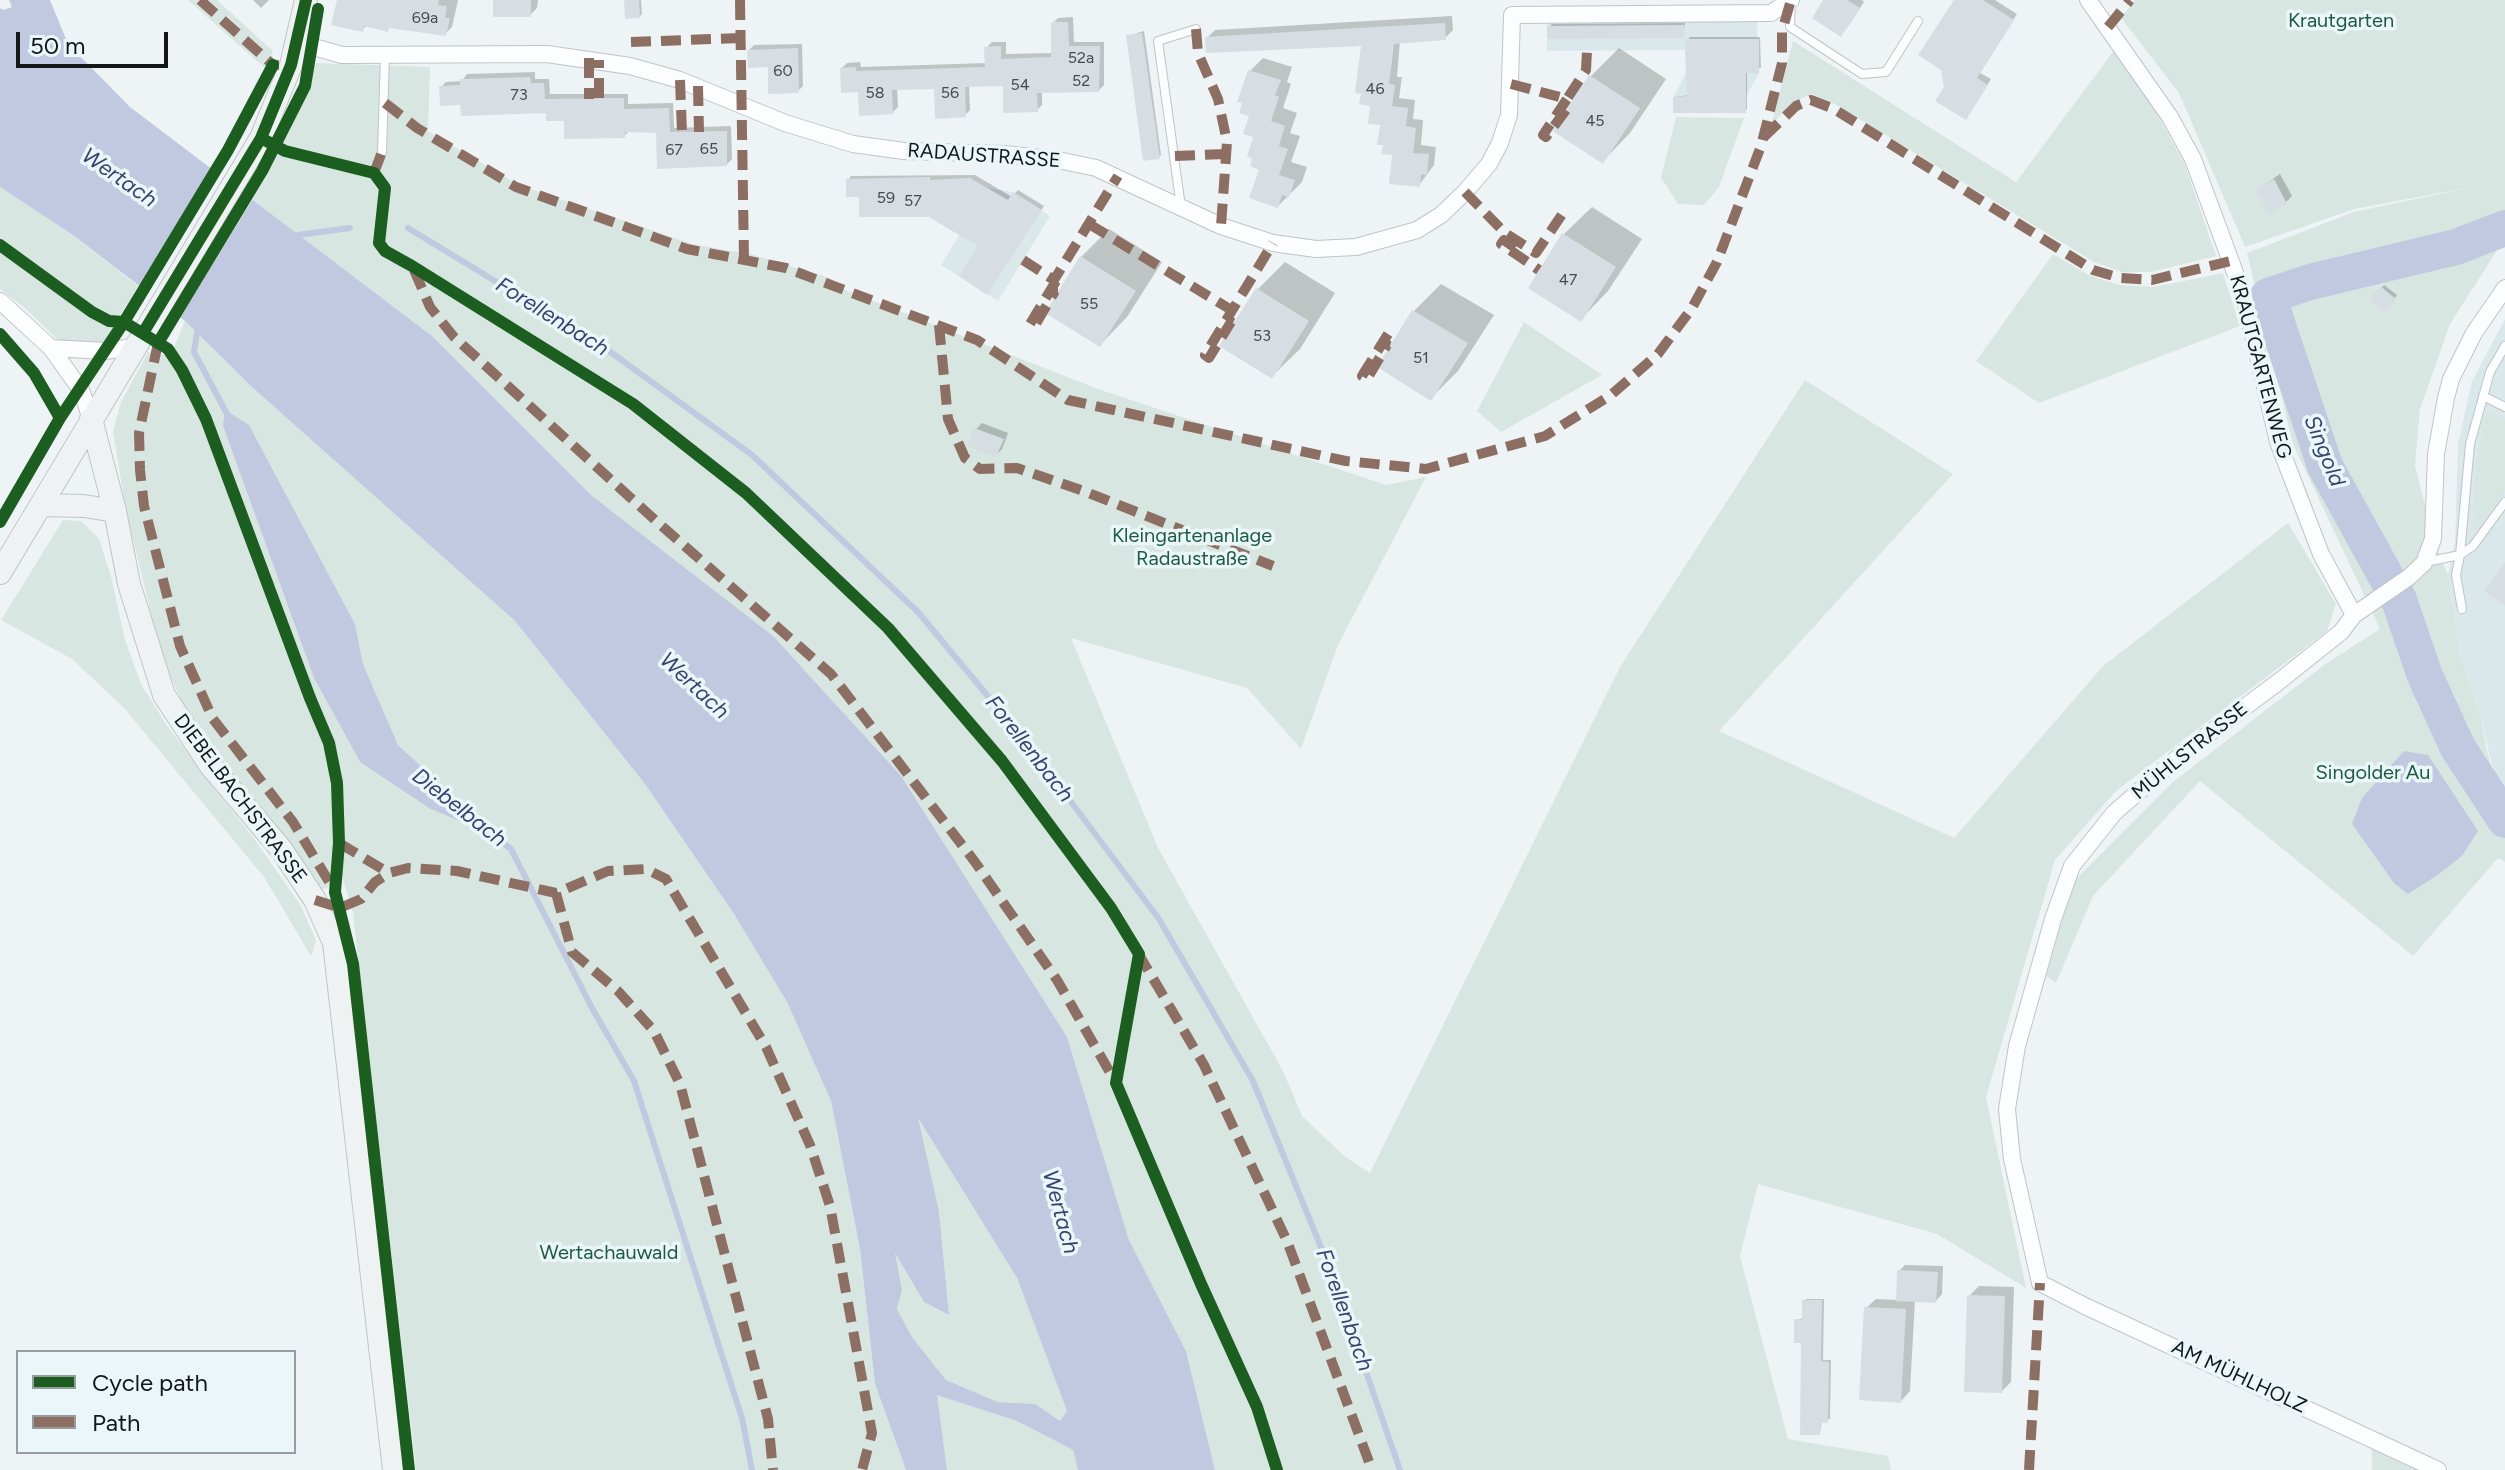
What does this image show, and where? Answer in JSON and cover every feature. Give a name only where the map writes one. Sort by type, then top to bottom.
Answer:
[{"type":"street","points":[[0,573],[247,162],[291,65],[306,0]]},
{"type":"street","name":"RADAUSTRASSE","points":[[296,42],[342,55],[547,54],[599,60],[680,80],[785,123],[853,144],[904,151],[1005,154],[1096,168],[1221,226],[1273,243],[1316,249],[1356,247],[1417,230],[1441,215],[1489,164],[1509,115],[1512,7],[1771,13],[1791,0]]},
{"type":"street","name":"KRAUTGARTENWEG","points":[[2088,0],[2170,117],[2193,159],[2244,297],[2278,442],[2321,554],[2354,615]]},
{"type":"street","points":[[2424,563],[2433,539],[2436,454],[2449,388],[2474,333],[2505,288]]},
{"type":"street","points":[[0,301],[51,348],[81,390],[91,419]]},
{"type":"street","points":[[51,348],[105,351],[134,347]]},
{"type":"street","name":"DIEBELBACHSTRASSE","points":[[91,419],[115,511],[129,584],[164,695],[210,765],[281,849],[315,900],[334,943],[394,1470]]},
{"type":"street","points":[[41,505],[84,506],[115,511]]},
{"type":"street","name":"MÜHLSTRASSE","points":[[2040,1283],[2012,1159],[2007,1109],[2017,1046],[2053,919],[2072,866],[2114,813],[2183,753],[2341,632],[2354,615],[2424,563]]},
{"type":"street","name":"AM MÜHLHOLZ","points":[[2040,1283],[2438,1470]]},
{"type":"lane","points":[[1791,0],[1790,27],[1862,74],[1886,72],[1918,21]]},
{"type":"lane","points":[[1181,208],[1158,41],[1196,29]]},
{"type":"lane","points":[[382,152],[385,55]]},
{"type":"lane","points":[[2462,609],[2456,575],[2470,444],[2490,372],[2505,346]]},
{"type":"lane","points":[[2483,396],[2505,407]]},
{"type":"lane","points":[[2424,563],[2460,555],[2473,546],[2505,502]]},
{"type":"shaded area","points":[[1757,20],[1759,73],[1746,96],[1746,113],[1673,113],[1673,97],[1686,73],[1685,50],[1547,51],[1547,22]]},
{"type":"shaded area","points":[[972,179],[987,188],[1013,192],[1050,216],[998,301],[941,265],[959,235],[944,226]]},
{"type":"shaded area","points":[[2505,319],[2505,792],[2494,774],[2480,714],[2460,655],[2448,575],[2455,542],[2458,444],[2472,381]]},
{"type":"green space","points":[[188,0],[217,0],[273,51],[266,69]]},
{"type":"green space","name":"Singolder Au","points":[[2135,0],[2505,0],[2505,238],[2450,324],[2420,409],[2415,465],[2433,539],[2448,575],[2460,655],[2480,714],[2494,774],[2505,792],[2505,862],[2498,858],[2413,956],[2200,781],[2093,896],[2056,983],[2046,976],[2073,882],[2173,782],[2324,665],[2380,629],[2293,444],[2247,253],[2354,212],[2472,187],[2354,209],[2245,247],[2179,93],[2121,18]]},
{"type":"green space","points":[[1793,41],[2016,182],[2115,49],[2185,165],[2216,256],[2151,272],[2122,272],[2094,262],[1835,104],[1812,94],[1794,102],[1771,125]]},
{"type":"green space","name":"Kleingartenanlage Radaustraße","points":[[316,63],[430,67],[428,131],[519,185],[692,244],[750,254],[833,279],[830,284],[1098,389],[1386,485],[1426,477],[1338,645],[1301,749],[1247,688],[1071,638],[1158,848],[1283,1071],[1302,1116],[1344,1156],[1370,1173],[1620,667],[1805,380],[1953,474],[1719,731],[1954,838],[2103,666],[2288,523],[2336,604],[2327,631],[2116,791],[2055,860],[1986,1097],[2026,1288],[1937,1234],[1758,1184],[1740,1256],[1788,1439],[1888,1456],[1891,1470],[1215,1470],[1186,1351],[1129,1240],[1067,1037],[592,496],[432,336],[252,200],[267,175],[264,172]]},
{"type":"green space","points":[[1676,117],[1744,118],[1719,187],[1704,205],[1678,204],[1661,178]]},
{"type":"green space","points":[[0,187],[73,235],[138,286],[102,345],[60,342],[0,289]]},
{"type":"green space","points":[[2053,254],[2089,275],[2119,285],[2154,287],[2223,273],[2240,326],[2039,403],[1976,361]]},
{"type":"green space","name":"Wertachauwald","points":[[185,321],[252,387],[515,621],[645,784],[734,914],[787,1002],[831,1101],[860,1249],[875,1384],[906,1470],[416,1470],[353,913],[341,873],[327,888],[320,890],[216,757],[187,712],[162,659],[126,510],[113,432],[121,402],[148,352],[165,355],[174,348]],"holes":[[[249,425],[355,624],[363,664],[398,745],[411,758],[360,762],[314,678],[223,426]]]},
{"type":"green space","points":[[1524,322],[1602,375],[1501,432],[1477,411]]},
{"type":"green space","points":[[2486,411],[2505,420],[2505,491],[2476,530],[2472,529],[2476,462]]},
{"type":"green space","points":[[63,520],[81,521],[99,539],[125,640],[142,686],[166,724],[253,837],[301,906],[316,940],[311,956],[264,877],[124,708],[72,659],[1,620]]},
{"type":"green space","points":[[916,1115],[1017,1278],[1067,1411],[1060,1422],[1035,1404],[998,1402],[946,1380],[912,1337],[897,1309],[902,1290],[894,1250],[924,1302],[949,1315],[939,1211]]},
{"type":"green space","points":[[936,1394],[1017,1421],[1073,1450],[1078,1470],[947,1470]]},
{"type":"green space","points":[[2372,1447],[2419,1470],[2372,1470]]},
{"type":"water","name":"Wertach","points":[[9,0],[50,0],[68,44],[130,107],[432,336],[592,496],[773,636],[901,776],[1067,1037],[1129,1240],[1186,1351],[1215,1470],[1078,1470],[1073,1450],[1017,1421],[937,1395],[947,1470],[906,1470],[875,1384],[860,1249],[831,1101],[787,1002],[734,914],[645,784],[515,621],[252,387],[185,321],[73,235],[0,187],[0,8],[12,7]],"holes":[[[918,1118],[1017,1278],[1067,1411],[1060,1421],[1035,1404],[998,1402],[946,1380],[912,1337],[897,1309],[902,1290],[895,1253],[924,1302],[949,1315],[939,1211]]]},
{"type":"water","points":[[225,410],[249,425],[355,624],[363,664],[398,745],[484,825],[480,830],[429,808],[360,762],[314,678],[223,426]]},
{"type":"water","points":[[2404,751],[2428,755],[2478,831],[2462,856],[2408,894],[2394,883],[2352,824],[2362,798]]},
{"type":"pier","points":[[213,165],[254,197],[178,321],[137,290]]},
{"type":"building","points":[[337,0],[439,0],[438,5],[447,6],[445,18],[450,18],[446,36],[389,28],[388,32],[364,26],[363,32],[331,25]]},
{"type":"building","points":[[493,0],[531,0],[531,17],[493,17]]},
{"type":"building","points":[[624,0],[639,0],[640,18],[625,19]]},
{"type":"building","points":[[1823,0],[1847,0],[1860,8],[1841,37],[1812,18]]},
{"type":"building","points":[[1954,0],[1983,0],[2014,20],[1977,78],[1988,85],[1966,120],[1935,101],[1944,87],[1941,70],[1918,55]]},
{"type":"building","points":[[1051,22],[1068,22],[1069,46],[1100,46],[1099,92],[1037,93],[1038,112],[1003,113],[1003,86],[965,87],[966,117],[935,119],[934,89],[892,90],[893,114],[859,116],[858,92],[841,93],[840,68],[856,67],[856,71],[985,67],[984,47],[1001,46],[1001,59],[1051,57]]},
{"type":"building","points":[[1445,23],[1446,40],[1394,44],[1389,84],[1395,85],[1392,106],[1408,108],[1406,126],[1416,128],[1413,153],[1429,154],[1427,175],[1421,174],[1420,187],[1389,184],[1392,155],[1381,154],[1383,145],[1377,145],[1380,125],[1368,124],[1370,106],[1359,104],[1361,94],[1355,93],[1361,46],[1206,53],[1205,37]]},
{"type":"building","points":[[1684,25],[1684,38],[1547,39],[1547,26]]},
{"type":"building","points":[[1142,33],[1160,159],[1143,161],[1126,35]]},
{"type":"building","points":[[1685,39],[1759,39],[1759,73],[1746,73],[1746,113],[1673,113],[1673,97],[1687,96]]},
{"type":"building","points":[[798,48],[799,93],[768,94],[768,67],[748,68],[747,50]]},
{"type":"building","points":[[1248,70],[1281,80],[1271,121],[1285,126],[1279,146],[1288,149],[1279,175],[1295,180],[1289,197],[1282,195],[1278,208],[1249,198],[1259,170],[1250,166],[1252,158],[1247,157],[1253,137],[1243,134],[1249,116],[1239,113],[1242,103],[1237,102]]},
{"type":"building","points":[[1589,75],[1640,108],[1603,164],[1553,131]]},
{"type":"building","points":[[530,77],[531,83],[544,83],[545,99],[624,98],[624,109],[669,108],[670,132],[727,131],[727,166],[657,169],[656,133],[661,133],[625,132],[625,138],[564,139],[564,121],[546,121],[546,113],[461,116],[460,105],[440,106],[439,86],[460,85],[460,79]]},
{"type":"building","points":[[930,177],[930,180],[970,178],[1008,200],[1013,192],[1042,210],[987,295],[959,276],[978,246],[929,217],[859,217],[859,197],[846,197],[846,179]]},
{"type":"building","points":[[2274,179],[2287,204],[2269,214],[2255,189]]},
{"type":"building","points":[[1562,233],[1616,267],[1581,322],[1528,288]]},
{"type":"building","points":[[1080,256],[1136,291],[1100,347],[1045,313]]},
{"type":"building","points":[[2380,286],[2396,299],[2386,313],[2369,300]]},
{"type":"building","points":[[1256,288],[1309,321],[1272,379],[1219,346]]},
{"type":"building","points":[[1412,310],[1468,343],[1431,401],[1377,367]]},
{"type":"building","points":[[974,428],[1004,439],[996,457],[967,446]]},
{"type":"building","points":[[2505,562],[2505,606],[2484,591]]},
{"type":"building","points":[[1897,1270],[1938,1272],[1936,1303],[1896,1301]]},
{"type":"building","points":[[1967,1295],[2005,1296],[2002,1393],[1964,1392]]},
{"type":"building","points":[[1802,1300],[1822,1300],[1821,1361],[1829,1362],[1828,1423],[1821,1423],[1820,1435],[1800,1435],[1801,1343],[1794,1343],[1794,1319],[1802,1320]]},
{"type":"building","points":[[1864,1307],[1906,1309],[1901,1403],[1859,1400]]},
{"type":"waterway","name":"Forellenbach","points":[[290,236],[350,228]]},
{"type":"waterway","name":"Forellenbach","points":[[408,228],[605,348],[752,455],[918,612],[1026,742],[1159,919],[1253,1081],[1334,1279],[1400,1470]]},
{"type":"waterway","name":"Singold","points":[[2505,228],[2456,247],[2310,282],[2268,296],[2325,466],[2399,600],[2425,676],[2458,748],[2505,820]]},
{"type":"waterway","name":"Diebelbach","points":[[198,326],[194,352],[227,414]]},
{"type":"waterway","name":"Diebelbach","points":[[477,824],[511,849],[592,1008],[634,1081],[742,1418],[752,1470]]},
{"type":"marked path","points":[[200,0],[273,65],[279,65]]},
{"type":"marked path","points":[[740,0],[744,260]]},
{"type":"marked path","points":[[385,103],[417,128],[516,187],[687,249],[786,268],[977,340],[1068,400],[1346,461],[1426,469],[1545,436],[1611,395],[1658,354],[1692,308],[1717,262],[1761,146],[1782,63],[1782,31],[1791,0]]},
{"type":"marked path","points":[[2108,27],[2130,0]]},
{"type":"marked path","points":[[1196,29],[1198,53],[1218,99],[1227,142],[1221,226]]},
{"type":"marked path","points":[[631,42],[741,38]]},
{"type":"marked path","points":[[1511,84],[1567,99],[1586,70],[1587,51]]},
{"type":"marked path","points":[[589,58],[589,99]]},
{"type":"marked path","points":[[599,60],[599,98]]},
{"type":"marked path","points":[[680,80],[682,132]]},
{"type":"marked path","points":[[698,86],[699,132]]},
{"type":"marked path","points":[[1566,110],[1546,137],[1543,135],[1567,99]]},
{"type":"marked path","points":[[1764,137],[1796,106],[1811,100],[1834,109],[2093,270],[2120,278],[2152,280],[2231,261]]},
{"type":"marked path","points":[[374,173],[382,152]]},
{"type":"marked path","points":[[1175,156],[1226,154]]},
{"type":"marked path","points":[[1023,260],[1054,280],[1118,176]]},
{"type":"marked path","points":[[1465,192],[1505,233],[1536,253],[1563,213]]},
{"type":"marked path","points":[[1089,224],[1233,311]]},
{"type":"marked path","points":[[1515,248],[1504,240],[1501,244],[1539,270]]},
{"type":"marked path","points":[[1233,323],[1209,358],[1205,355],[1273,243]]},
{"type":"marked path","points":[[414,270],[430,307],[454,337],[655,520],[831,674],[975,862],[1057,980],[1116,1083]]},
{"type":"marked path","points":[[1056,281],[1030,324],[1034,327],[1055,291],[1058,291]]},
{"type":"marked path","points":[[939,325],[948,419],[965,458],[980,469],[1017,468],[1273,566]]},
{"type":"marked path","points":[[1388,334],[1362,376],[1367,379],[1387,345],[1390,346]]},
{"type":"marked path","points":[[158,343],[139,433],[140,470],[144,506],[180,646],[213,719],[293,822],[334,890]]},
{"type":"marked path","points":[[339,843],[389,873]]},
{"type":"marked path","points":[[315,900],[340,908],[361,899],[375,882],[389,873],[408,868],[457,871],[556,893],[608,871],[646,869],[666,879],[766,1047],[810,1145],[830,1206],[872,1433],[862,1470]]},
{"type":"marked path","points":[[556,893],[572,952],[618,991],[654,1031],[680,1084],[768,1419],[773,1470]]},
{"type":"marked path","points":[[1138,953],[1204,1065],[1287,1241],[1372,1470]]},
{"type":"marked path","points":[[2029,1470],[2040,1283]]},
{"type":"cycle path","points":[[143,333],[261,138],[291,65],[306,0]]},
{"type":"cycle path","points":[[158,343],[262,171],[305,86],[318,9]]},
{"type":"cycle path","points":[[0,522],[60,418],[124,322],[228,150],[273,65]]},
{"type":"cycle path","points":[[261,138],[285,151],[374,173],[385,188],[379,243],[385,251],[633,404],[746,493],[888,628],[1002,761],[1111,908],[1139,954],[1116,1083],[1257,1407],[1277,1470]]},
{"type":"cycle path","points":[[0,245],[92,312],[109,321],[124,322],[168,349],[182,370],[206,419],[329,743],[337,783],[339,843],[335,892],[353,964],[409,1470]]},
{"type":"cycle path","points":[[0,334],[34,373],[60,418]]},
{"type":"park label","name":"Krautgarten","points":[[2341,21]]}]
